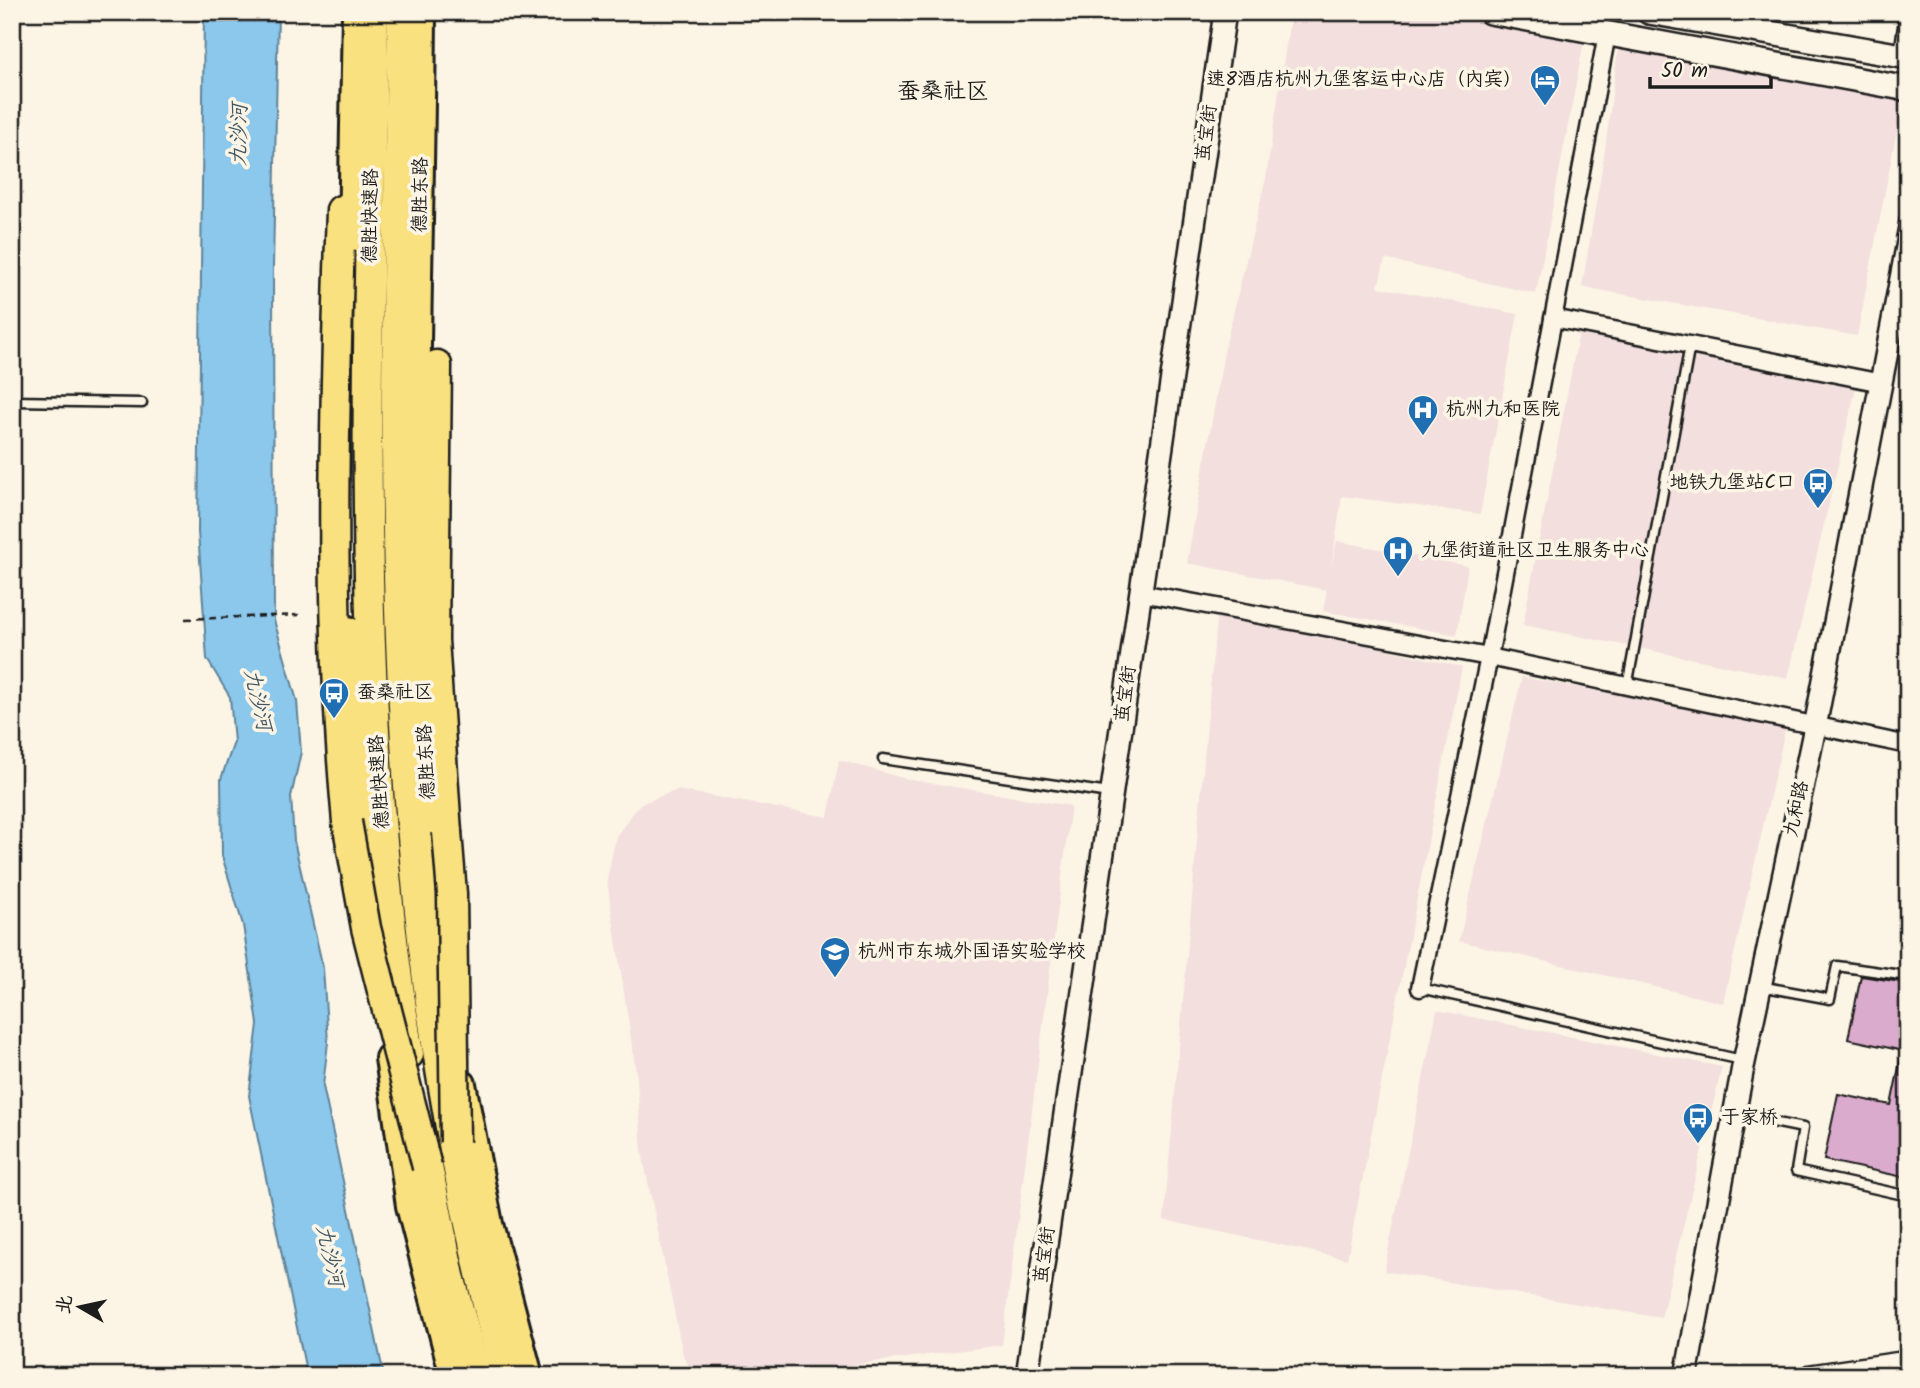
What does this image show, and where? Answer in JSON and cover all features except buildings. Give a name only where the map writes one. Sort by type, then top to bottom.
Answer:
[{"type":"highway","name":"德胜快速路","points":[[374,12],[367,493],[371,674],[383,833],[402,1010],[427,1167],[450,1276],[477,1376]]},
{"type":"highway","name":"德胜快速路","points":[[402,12],[397,302],[404,722],[414,863],[434,1024],[478,1273],[505,1376]]},
{"type":"highway","points":[[341,210],[334,412],[339,737],[347,822],[366,928],[427,1167]]},
{"type":"highway","points":[[437,365],[434,640],[452,894],[455,1142]]},
{"type":"main road","points":[[356,12],[346,603],[383,1020],[410,1206],[454,1376]]},
{"type":"main road","name":"德胜东路","points":[[422,12],[419,634],[434,884],[456,1052],[486,1211],[529,1376]]},
{"type":"main road","points":[[437,365],[438,12]]},
{"type":"main road","points":[[1490,12],[1908,89]]},
{"type":"main road","points":[[1649,12],[1903,56]]},
{"type":"main road","points":[[341,210],[355,56]]},
{"type":"street","name":"茧宝街","points":[[1027,1376],[1225,12]]},
{"type":"street","points":[[1420,988],[1489,657],[1607,34]]},
{"type":"street","name":"九和路","points":[[1686,1376],[1744,1061],[1815,727],[1908,242]]},
{"type":"street","points":[[1553,318],[1882,383]]},
{"type":"street","points":[[1141,593],[1489,657],[1908,746]]},
{"type":"street","points":[[1811,1376],[1908,1362]]},
{"type":"lane","points":[[1903,56],[1905,12]]},
{"type":"lane","points":[[1628,687],[1690,345]]},
{"type":"lane","points":[[12,401],[142,403]]},
{"type":"lane","points":[[883,759],[1112,793]]},
{"type":"lane","points":[[1760,986],[1830,999],[1838,966],[1908,976]]},
{"type":"lane","points":[[1420,988],[1744,1061]]},
{"type":"lane","points":[[1734,1114],[1803,1128],[1796,1171],[1908,1196]]},
{"type":"path","points":[[186,619],[299,615]]},
{"type":"shaded area","points":[[1291,12],[1444,12],[1584,41],[1536,294],[1385,259],[1378,287],[1518,314],[1480,514],[1342,496],[1331,569],[1337,541],[1468,566],[1457,635],[1323,611],[1327,590],[1187,563],[1224,352],[1266,178]]},
{"type":"shaded area","points":[[1620,33],[1903,99],[1857,336],[1582,287],[1605,150]]},
{"type":"shaded area","points":[[1581,322],[1859,375],[1788,678],[1523,625]]},
{"type":"shaded area","points":[[1217,610],[1462,667],[1347,1259],[1164,1220]]},
{"type":"shaded area","points":[[1522,677],[1786,726],[1723,1003],[1459,941]]},
{"type":"shaded area","name":"杭州市东城外国语实验学校","points":[[839,760],[906,779],[1071,806],[1002,1345],[770,1376],[694,1376],[683,1355],[642,1152],[637,1078],[607,880],[616,836],[640,804],[677,790],[828,817]]},
{"type":"shaded area","points":[[1437,1010],[1722,1067],[1661,1318],[1384,1271]]},
{"type":"water","name":"九沙河","points":[[204,12],[278,12],[273,268],[274,620],[297,701],[301,752],[291,797],[294,841],[323,968],[328,1042],[323,1086],[384,1376],[307,1376],[249,1096],[258,1024],[243,925],[222,856],[221,779],[234,742],[230,697],[207,659],[198,532]]},
{"type":"place","name":"速8酒店杭州九堡客运中心店（内宾）","points":[[1545,107]]},
{"type":"place","name":"杭州九和医院","points":[[1423,437]]},
{"type":"place","name":"地铁九堡站C口","points":[[1818,510]]},
{"type":"place","name":"九堡街道社区卫生服务中心","points":[[1398,578]]},
{"type":"place","name":"蚕桑社区","points":[[334,720]]},
{"type":"place","name":"杭州市东城外国语实验学校","points":[[835,979]]},
{"type":"place","name":"于家桥","points":[[1698,1145]]},
{"type":"district","name":"蚕桑社区","points":[[943,92]]}]
